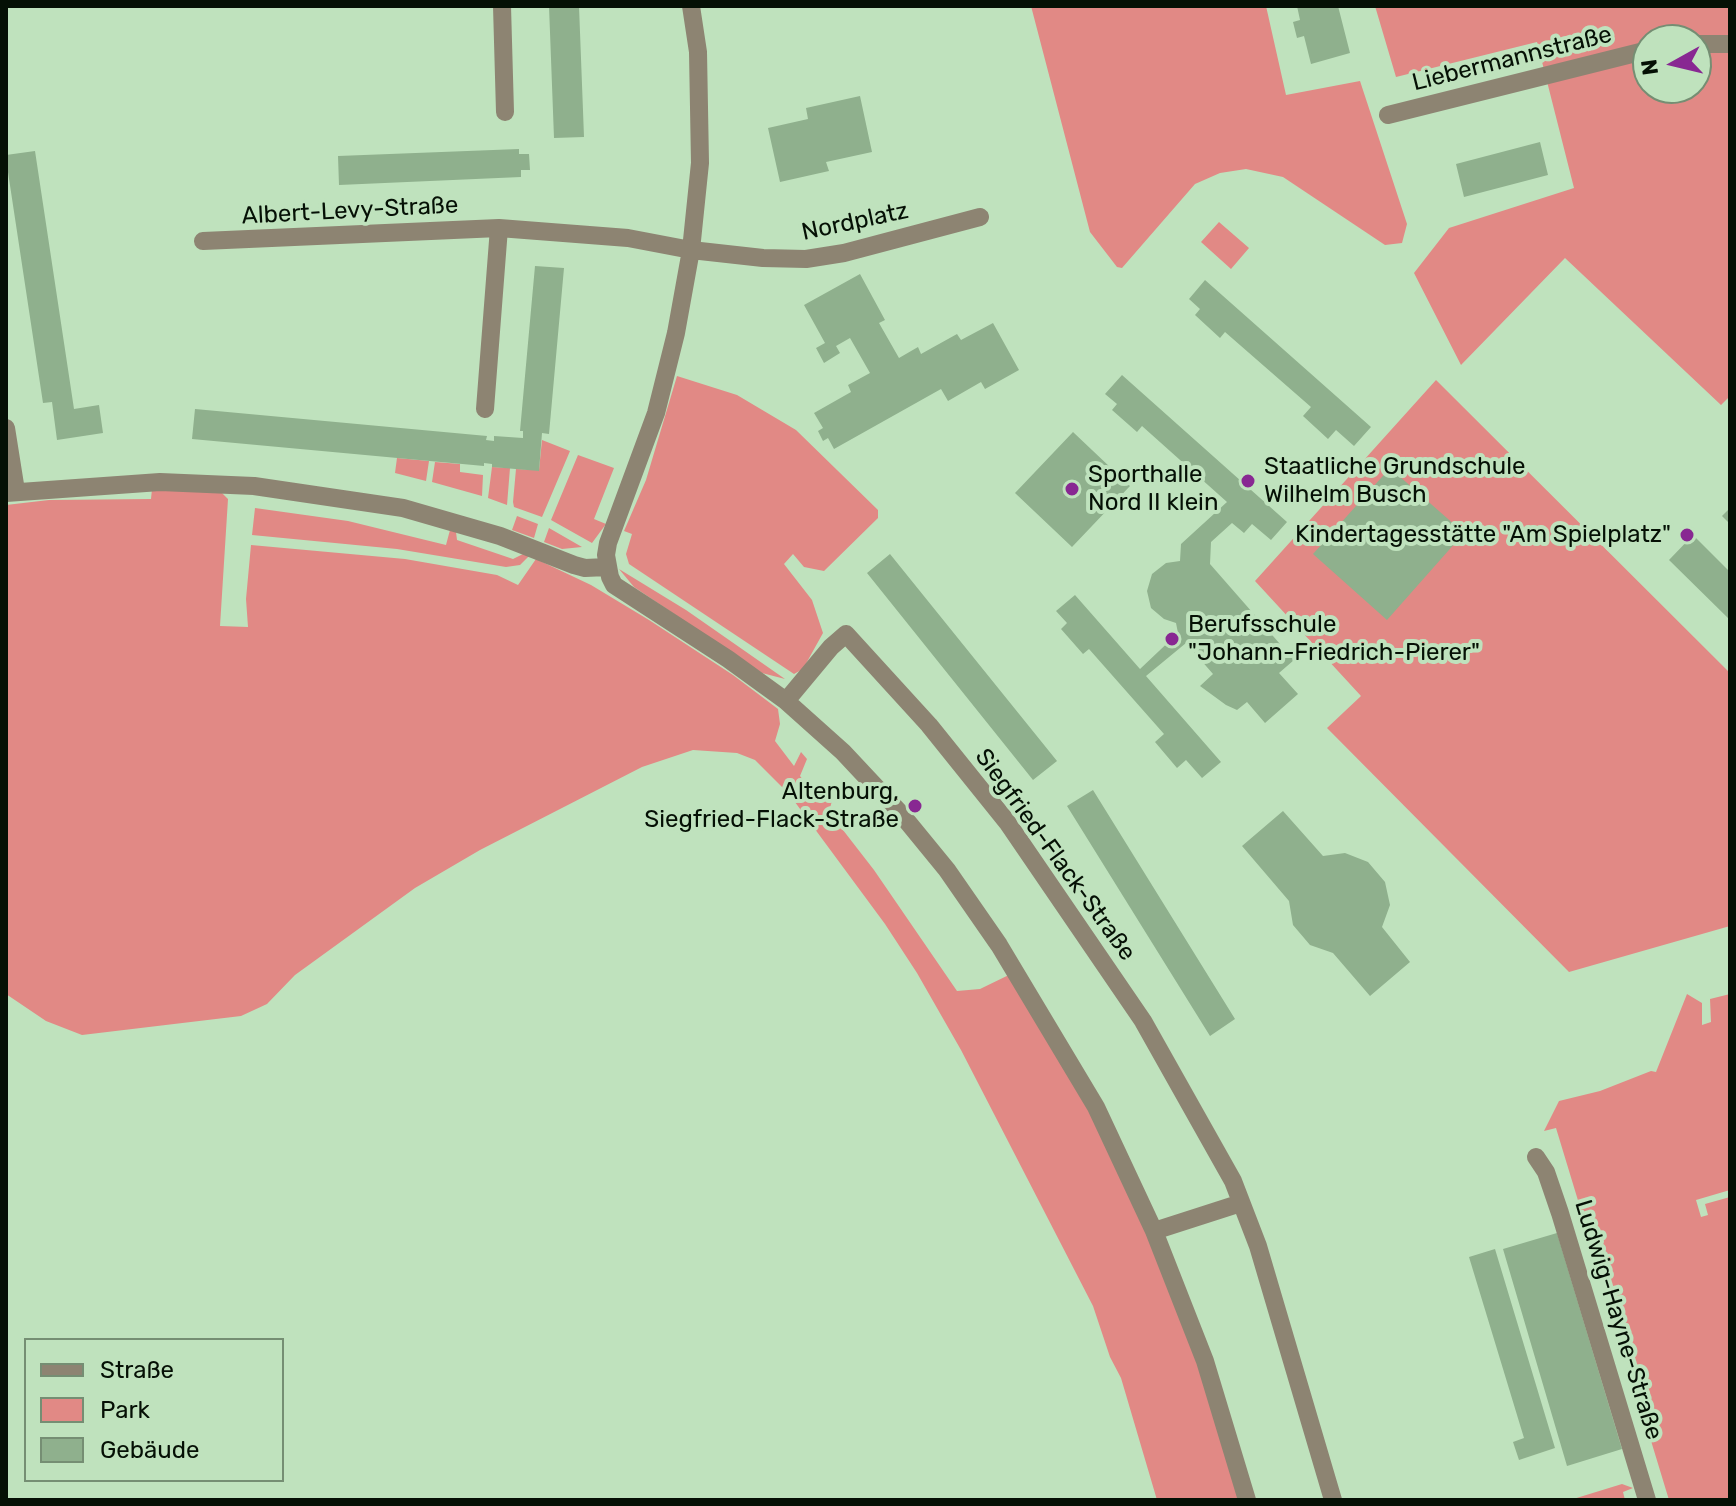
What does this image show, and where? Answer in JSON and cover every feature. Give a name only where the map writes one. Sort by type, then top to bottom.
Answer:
[{"type":"street","points":[[502,6],[505,112]]},
{"type":"street","points":[[691,6],[698,52],[700,163],[691,250],[668,371],[638,468],[608,543],[607,567],[614,585],[716,650],[786,701],[867,776],[947,870],[999,945],[1096,1107],[1154,1231],[1205,1361],[1247,1500]]},
{"type":"street","name":"Liebermannstraße","points":[[1388,115],[1632,54]]},
{"type":"street","name":"Nordplatz","points":[[691,250],[777,260],[806,259],[844,253],[980,217]]},
{"type":"street","points":[[485,409],[499,228]]},
{"type":"street","name":"Albert-Levy-Straße","points":[[203,241],[499,228],[628,238],[691,250]]},
{"type":"street","points":[[6,428],[11,492],[160,482],[238,484],[298,491],[403,508],[500,536],[585,568],[607,567]]},
{"type":"street","name":"Siegfried-Flack-Straße","points":[[786,701],[831,647],[846,634],[929,725],[1007,822],[1143,1021],[1214,1146],[1258,1246],[1333,1500]]},
{"type":"street","name":"Ludwig-Hayne-Straße","points":[[1536,1157],[1546,1172],[1557,1201],[1647,1500]]},
{"type":"street","points":[[1154,1231],[1241,1203]]},
{"type":"green space","points":[[1031,6],[1266,6],[1286,95],[1360,81],[1407,224],[1402,243],[1385,245],[1283,177],[1246,169],[1220,173],[1195,184],[1122,268],[1117,267],[1090,232]]},
{"type":"green space","points":[[1375,6],[1730,6],[1730,396],[1721,405],[1565,258],[1461,365],[1414,273],[1449,228],[1574,188],[1537,42],[1396,77]]},
{"type":"green space","points":[[1219,222],[1249,248],[1231,269],[1201,242]]},
{"type":"green space","points":[[677,376],[737,395],[796,430],[878,510],[878,518],[824,571],[804,567],[793,554],[784,564],[812,600],[823,633],[803,669],[794,674],[629,564],[626,554],[632,534],[624,531],[646,480]]},
{"type":"green space","points":[[1436,380],[1730,673],[1730,926],[1569,972],[1327,728],[1361,696],[1255,581]]},
{"type":"green space","points":[[542,440],[570,451],[542,517],[514,507],[513,502],[516,469],[539,470]]},
{"type":"green space","points":[[578,455],[614,468],[594,519],[606,524],[592,543],[551,520]]},
{"type":"green space","points":[[397,458],[429,461],[426,481],[395,473]]},
{"type":"green space","points":[[435,462],[460,464],[460,472],[483,475],[482,496],[432,482]]},
{"type":"green space","points":[[492,467],[510,468],[507,505],[488,498]]},
{"type":"green space","points":[[152,489],[219,490],[228,499],[220,626],[248,627],[246,599],[251,545],[405,559],[497,575],[518,585],[536,559],[591,585],[649,620],[733,675],[778,709],[780,724],[775,741],[794,766],[801,752],[807,759],[800,776],[817,798],[822,799],[828,786],[834,793],[829,812],[874,870],[957,991],[980,989],[1015,972],[1155,1233],[1247,1500],[1157,1500],[1121,1378],[1110,1357],[1093,1306],[961,1050],[885,924],[789,794],[755,760],[737,753],[693,750],[642,767],[480,850],[415,888],[295,975],[267,1004],[241,1016],[82,1035],[46,1021],[6,994],[6,505],[49,500],[151,499]]},
{"type":"green space","points":[[255,508],[348,521],[446,545],[450,530],[456,532],[457,540],[513,559],[523,554],[529,556],[520,565],[506,567],[397,549],[252,535]]},
{"type":"green space","points":[[517,516],[538,524],[534,538],[512,530]]},
{"type":"green space","points":[[549,528],[582,547],[562,549],[544,542]]},
{"type":"green space","points":[[619,569],[686,610],[785,679],[762,673],[634,587]]},
{"type":"green space","points":[[1687,994],[1702,1003],[1702,1025],[1711,1022],[1710,999],[1730,994],[1730,1190],[1696,1200],[1701,1217],[1708,1215],[1705,1204],[1730,1197],[1730,1500],[1669,1500],[1556,1128],[1544,1131],[1559,1101],[1656,1072]]},
{"type":"green space","points":[[1622,1484],[1633,1488],[1623,1492],[1625,1500],[1570,1500]]},
{"type":"building","points":[[549,6],[579,6],[584,137],[554,138]]},
{"type":"building","points":[[1297,6],[1338,6],[1350,53],[1311,64],[1304,36],[1297,38],[1293,22],[1300,20]]},
{"type":"building","points":[[860,96],[872,152],[826,162],[829,171],[780,182],[768,128],[808,119],[806,108]]},
{"type":"building","points":[[1540,142],[1548,175],[1464,197],[1456,164]]},
{"type":"building","points":[[519,149],[519,154],[529,154],[530,170],[521,170],[521,177],[339,185],[338,156]]},
{"type":"building","points":[[35,151],[74,409],[99,405],[103,433],[57,440],[52,402],[43,403],[6,159],[6,155]]},
{"type":"building","points":[[535,266],[564,268],[549,434],[542,433],[539,471],[492,467],[492,464],[484,463],[484,466],[192,439],[195,409],[487,436],[486,440],[494,441],[494,436],[523,438],[523,431],[520,431]]},
{"type":"building","points":[[860,274],[885,320],[879,323],[899,358],[918,347],[921,354],[957,334],[961,340],[993,323],[1019,370],[985,389],[981,382],[948,401],[941,389],[834,449],[828,438],[823,441],[818,431],[823,428],[814,413],[851,392],[848,385],[870,373],[850,338],[836,346],[840,353],[824,363],[816,348],[825,343],[804,305]]},
{"type":"building","points":[[1205,280],[1371,427],[1354,446],[1336,430],[1328,439],[1303,416],[1311,407],[1225,332],[1220,338],[1195,315],[1200,309],[1189,299]]},
{"type":"building","points":[[1122,375],[1287,522],[1271,540],[1252,524],[1244,533],[1232,523],[1211,542],[1210,564],[1294,660],[1279,673],[1298,694],[1265,723],[1247,702],[1237,710],[1200,686],[1213,674],[1186,643],[1146,676],[1221,762],[1202,778],[1186,760],[1177,768],[1155,742],[1164,734],[1089,649],[1083,654],[1061,629],[1067,623],[1056,611],[1075,595],[1140,669],[1178,633],[1176,623],[1164,619],[1151,608],[1147,591],[1152,574],[1166,563],[1180,561],[1181,544],[1227,502],[1142,426],[1137,432],[1112,410],[1117,404],[1105,394]]},
{"type":"building","name":"Sporthalle Nord II klein","points":[[1073,432],[1130,486],[1072,547],[1015,493]]},
{"type":"building","points":[[1390,468],[1464,533],[1387,620],[1313,554]]},
{"type":"building","points":[[1730,508],[1730,524],[1722,516]]},
{"type":"building","points":[[1693,535],[1730,572],[1730,620],[1669,560]]},
{"type":"building","points":[[890,554],[1057,761],[1033,780],[867,573]]},
{"type":"building","points":[[1093,790],[1235,1019],[1210,1036],[1067,806]]},
{"type":"building","points":[[1283,811],[1323,856],[1345,853],[1368,862],[1385,882],[1390,905],[1382,927],[1410,962],[1370,996],[1333,953],[1310,945],[1293,925],[1289,901],[1242,846]]},
{"type":"building","points":[[1557,1233],[1622,1449],[1567,1466],[1503,1249]]},
{"type":"building","points":[[1495,1249],[1555,1448],[1519,1460],[1513,1442],[1524,1438],[1469,1257]]},
{"type":"place","name":"Staatliche Grundschule Wilhelm Busch","points":[[1248,481]]},
{"type":"place","name":"Sporthalle Nord II klein","points":[[1072,489]]},
{"type":"place","name":"Kindertagesstätte \"Am Spielplatz\"","points":[[1687,535]]},
{"type":"place","name":"Berufsschule \"Johann-Friedrich-Pierer\"","points":[[1172,639]]},
{"type":"place","name":"Altenburg, Siegfried-Flack-Straße","points":[[915,806]]}]
